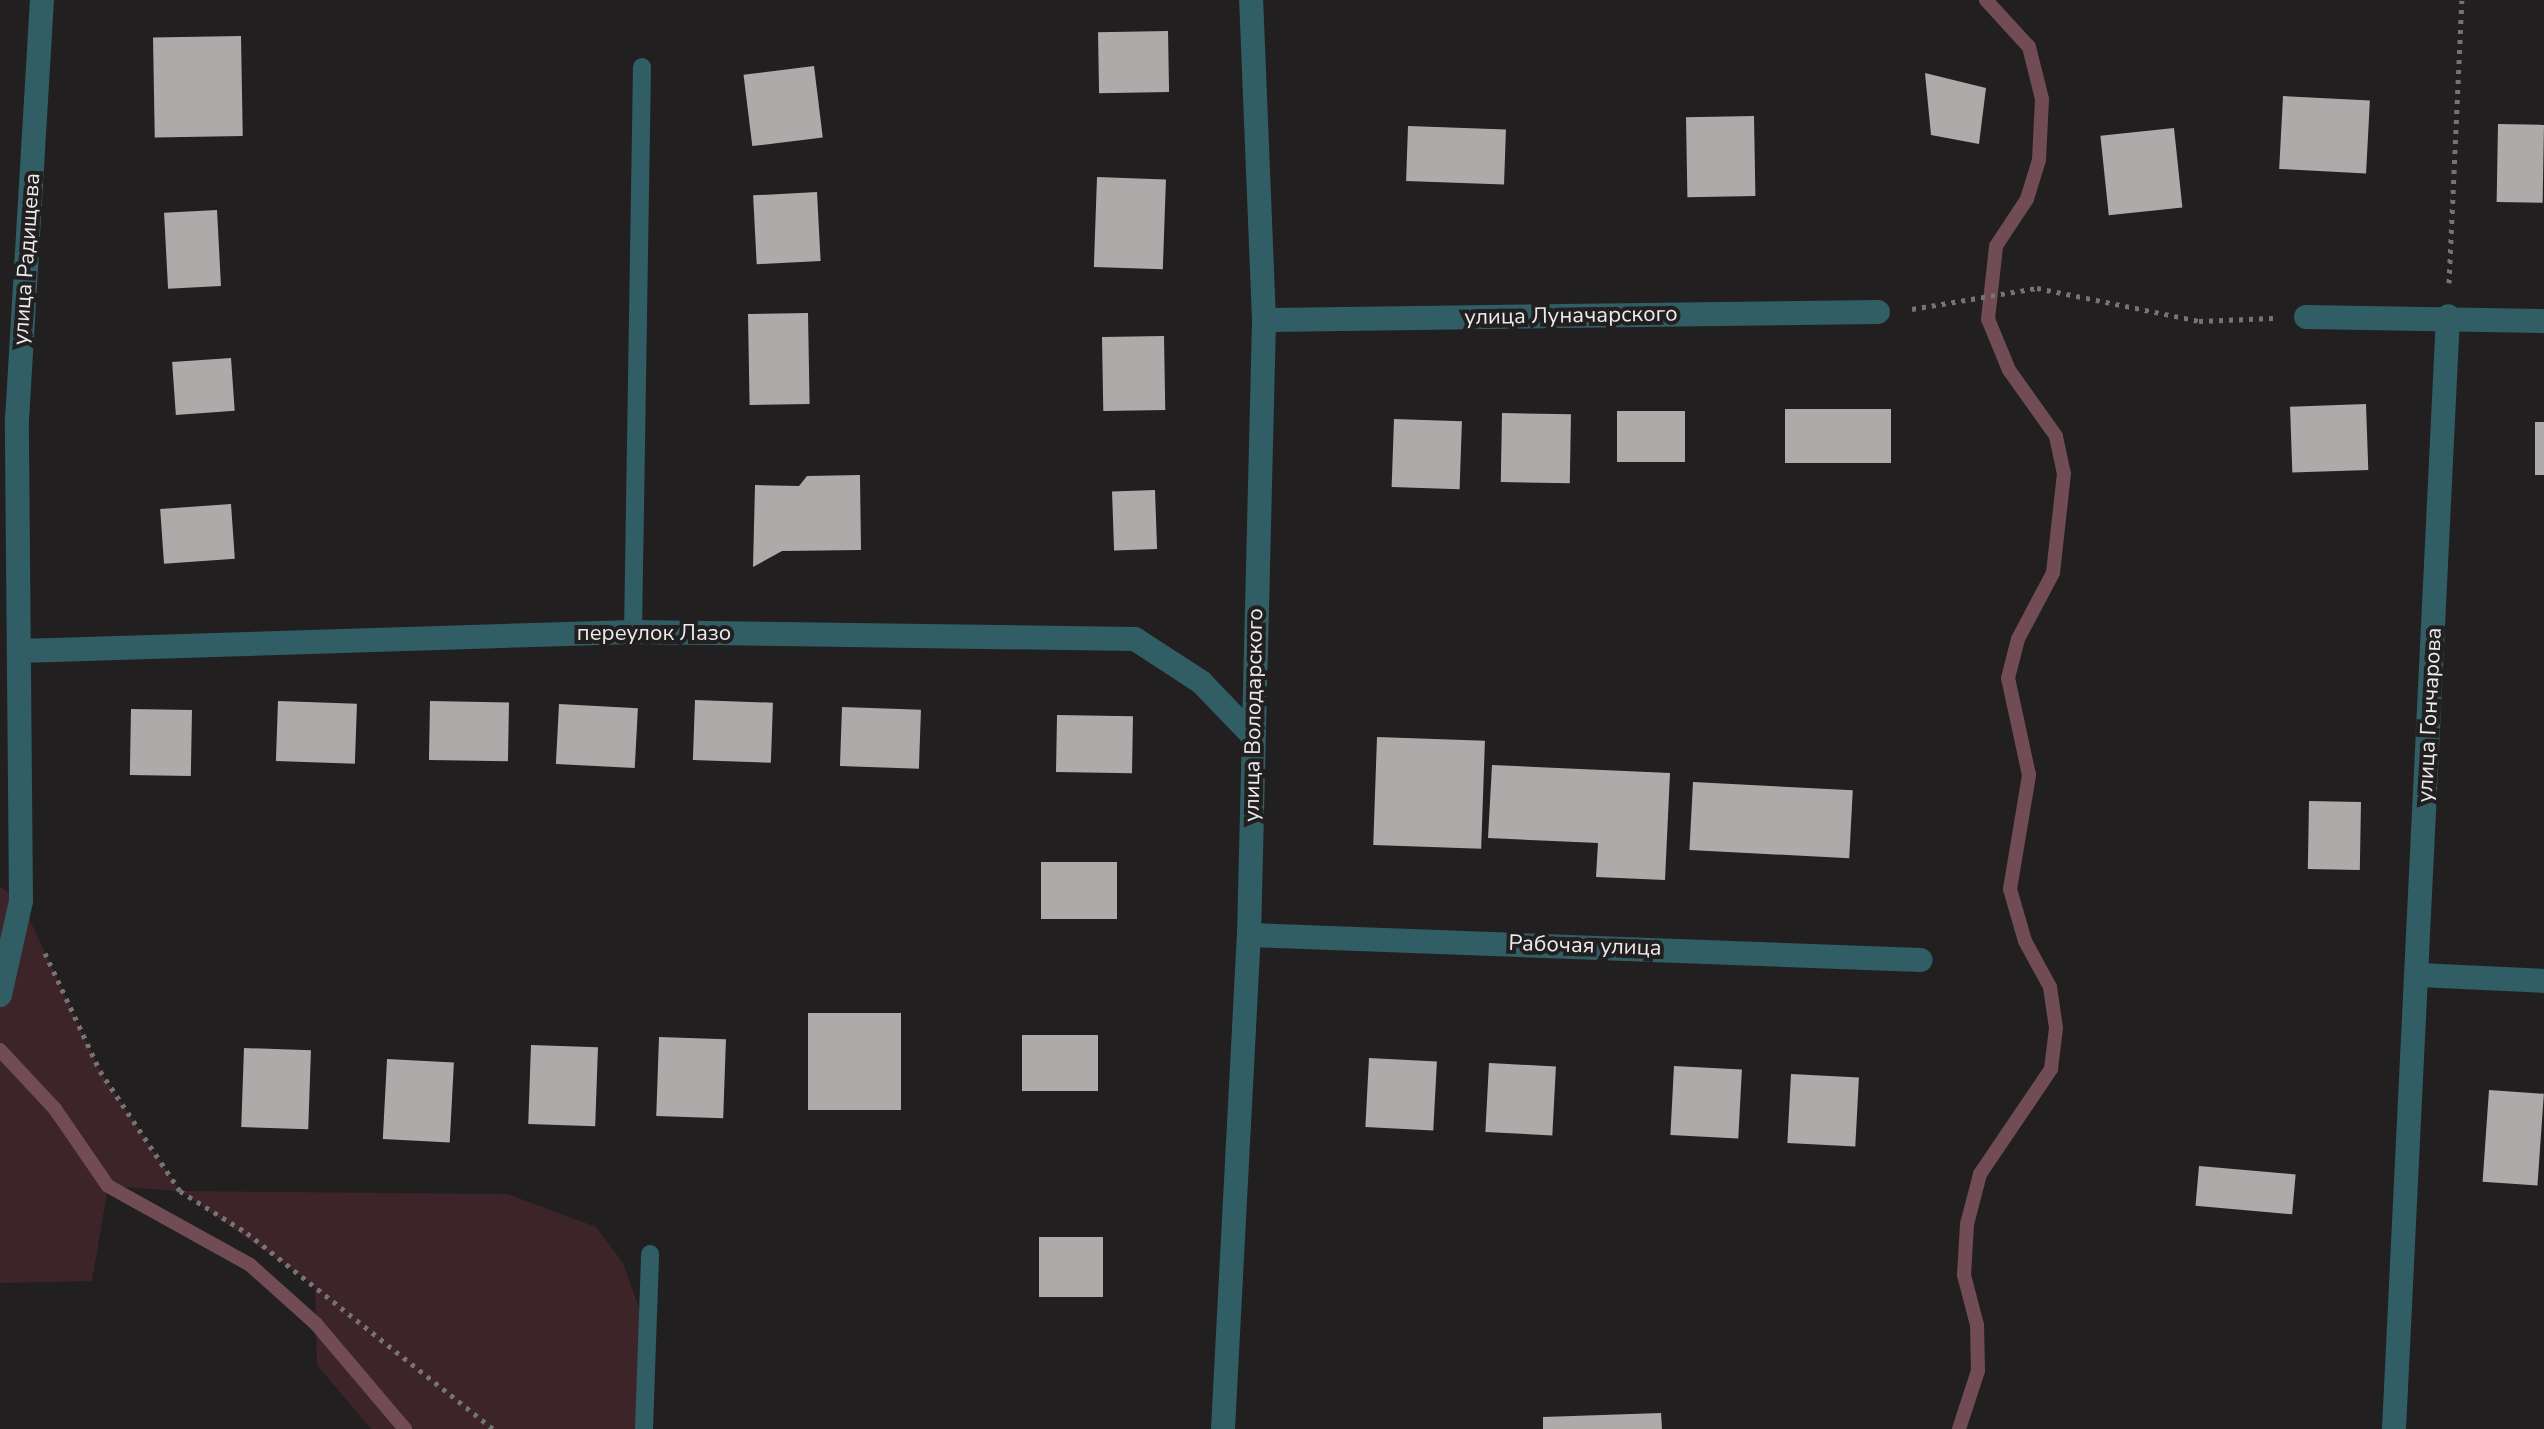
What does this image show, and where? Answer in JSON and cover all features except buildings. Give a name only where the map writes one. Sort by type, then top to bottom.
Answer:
[{"type":"street","name":"улица Радищева","points":[[0,995],[21,901],[17,420],[42,0]]},
{"type":"street","name":"улица Володарского","points":[[1223,1429],[1249,935],[1264,320],[1251,0]]},
{"type":"street","name":"улица Луначарского","points":[[1264,320],[1878,312]]},
{"type":"street","points":[[2306,317],[2448,316],[2544,321]]},
{"type":"street","name":"улица Гончарова","points":[[2394,1429],[2419,975],[2448,316]]},
{"type":"street","name":"переулок Лазо","points":[[20,651],[633,632],[1135,639],[1201,682],[1253,736]]},
{"type":"street","points":[[0,887],[21,901]]},
{"type":"street","name":"Рабочая улица","points":[[1249,935],[1921,960]]},
{"type":"street","points":[[2419,975],[2544,981]]},
{"type":"lane","points":[[633,632],[642,67]]},
{"type":"lane","points":[[644,1429],[650,1254]]},
{"type":"path","points":[[2448,316],[2462,0]]},
{"type":"path","points":[[1942,306],[2037,288],[2199,321],[2306,317]]},
{"type":"path","points":[[21,901],[100,1071],[180,1191],[247,1233],[493,1429]]},
{"type":"shaded area","points":[[0,887],[21,901],[100,1071],[180,1191],[108,1186],[92,1281],[0,1283]]},
{"type":"shaded area","points":[[180,1191],[507,1194],[596,1227],[623,1263],[647,1330],[644,1429],[371,1429],[317,1365],[315,1286]]},
{"type":"waterway","points":[[1959,1429],[1978,1371],[1977,1325],[1964,1275],[1967,1224],[1980,1174],[2051,1069],[2056,1028],[2050,987],[2025,941],[2010,889],[2029,775],[2008,678],[2018,639],[2053,573],[2064,474],[2056,436],[2009,370],[1988,319],[1996,246],[2027,199],[2039,160],[2042,99],[2029,47],[1986,0]]},
{"type":"waterway","points":[[0,1050],[55,1109],[108,1186],[249,1264],[316,1324],[405,1429]]}]
